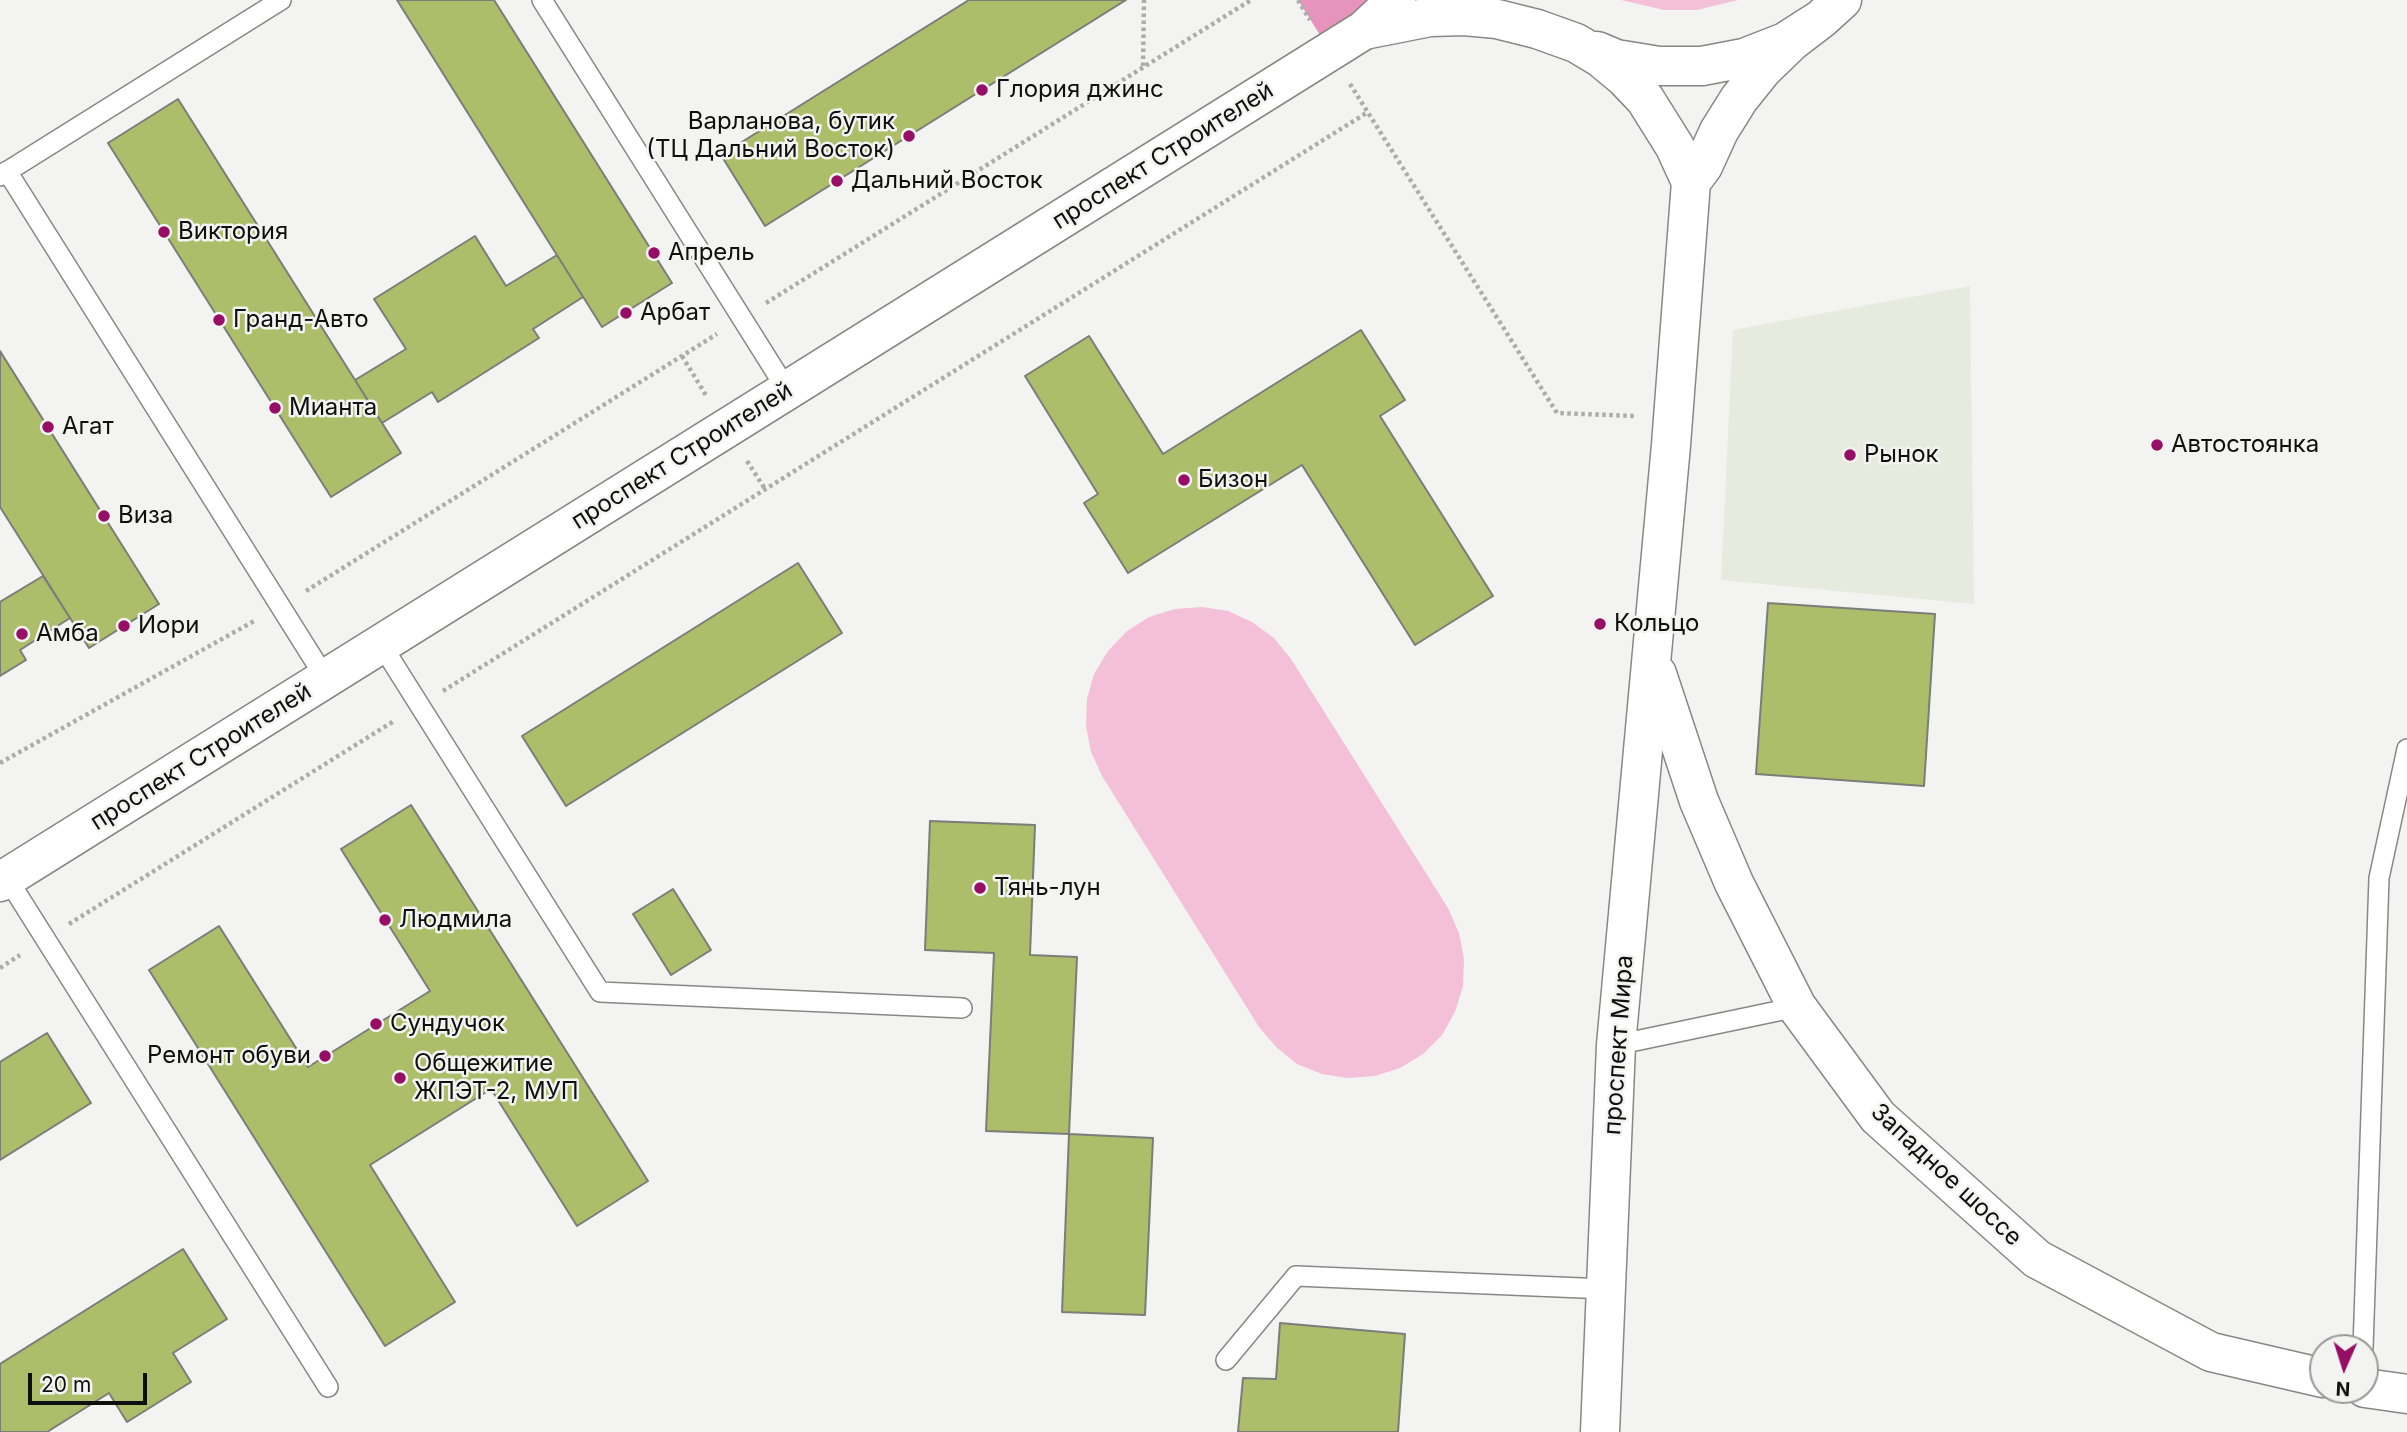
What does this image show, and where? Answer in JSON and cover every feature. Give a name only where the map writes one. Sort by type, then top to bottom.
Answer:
[{"type":"street","points":[[1364,30],[1396,0]]},
{"type":"street","points":[[1516,0],[1539,21],[1601,58],[1645,99],[1675,147],[1690,183],[1703,166],[1719,131],[1739,99],[1763,69],[1791,42],[1832,10]]},
{"type":"street","points":[[1364,30],[1430,17],[1497,19],[1537,29],[1616,58],[1648,64],[1702,66],[1744,58],[1785,42],[1832,10]]},
{"type":"street","name":"проспект Строителей","points":[[4,880],[1364,30]]},
{"type":"street","name":"проспект Мира","points":[[1603,1427],[1616,1045],[1652,659],[1690,183]]},
{"type":"street","name":"Западное шоссе","points":[[1652,659],[1699,801],[1734,883],[1797,1007],[1878,1117],[2037,1259],[2211,1352],[2309,1375]]},
{"type":"street","points":[[2379,1390],[2407,1394]]},
{"type":"lane","points":[[281,0],[3,173],[326,679]]},
{"type":"lane","points":[[542,0],[787,390]]},
{"type":"lane","points":[[381,644],[600,992],[962,1008]]},
{"type":"lane","points":[[2363,1334],[2379,878],[2407,749]]},
{"type":"lane","points":[[4,880],[46,939],[328,1387]]},
{"type":"lane","points":[[1616,1045],[1797,1007]]},
{"type":"lane","points":[[1226,1360],[1296,1276],[1606,1289]]},
{"type":"path","points":[[1143,67],[1144,0]]},
{"type":"path","points":[[0,763],[280,607],[1251,0]]},
{"type":"path","points":[[0,968],[1368,112],[1558,413]]},
{"type":"shaded area","points":[[1298,0],[1396,0],[1330,51]]},
{"type":"shaded area","points":[[1621,0],[1738,0],[1697,10],[1664,10]]},
{"type":"shaded area","name":"Рынок","points":[[1970,286],[1974,604],[1721,580],[1733,330]]},
{"type":"shaded area","points":[[1202,607],[1228,611],[1252,622],[1274,638],[1291,659],[1448,908],[1459,933],[1464,959],[1463,986],[1455,1012],[1442,1035],[1423,1054],[1400,1068],[1375,1076],[1348,1078],[1322,1074],[1297,1064],[1276,1047],[1259,1027],[1102,776],[1091,752],[1086,726],[1087,699],[1094,674],[1108,651],[1127,631],[1149,617],[1175,609]]},
{"type":"building","points":[[397,0],[494,0],[672,283],[602,327]]},
{"type":"building","points":[[969,0],[1126,0],[765,226],[721,155]]},
{"type":"building","points":[[178,99],[401,453],[331,497],[108,143]]},
{"type":"building","points":[[475,236],[506,286],[557,255],[583,297],[533,329],[539,338],[438,402],[432,392],[382,423],[355,380],[406,349],[374,299]]},
{"type":"building","name":"Бизон","points":[[1361,330],[1405,400],[1380,416],[1493,596],[1415,645],[1302,465],[1128,573],[1084,503],[1098,494],[1025,376],[1089,336],[1163,454]]},
{"type":"building","points":[[0,351],[159,604],[89,648],[0,507]]},
{"type":"building","points":[[798,563],[842,633],[566,806],[522,736]]},
{"type":"building","name":"Амба","points":[[43,576],[70,618],[20,650],[26,660],[0,676],[0,602]]},
{"type":"building","points":[[1768,603],[1935,614],[1924,786],[1756,774]]},
{"type":"building","name":"Общежитие ЖПЭТ-2, МУП","points":[[411,805],[648,1181],[577,1226],[491,1089],[370,1165],[455,1302],[385,1346],[149,970],[219,926],[308,1067],[430,991],[341,849]]},
{"type":"building","points":[[930,821],[1035,825],[1030,955],[1077,957],[1069,1134],[986,1131],[994,953],[925,950]]},
{"type":"building","points":[[673,889],[711,950],[671,975],[633,914]]},
{"type":"building","points":[[47,1033],[91,1103],[0,1160],[0,1062]]},
{"type":"building","points":[[1069,1134],[1153,1138],[1145,1315],[1062,1312]]},
{"type":"building","points":[[183,1249],[227,1319],[173,1353],[191,1382],[127,1422],[109,1393],[47,1432],[0,1432],[0,1364]]},
{"type":"building","points":[[1280,1323],[1405,1334],[1398,1432],[1238,1432],[1243,1378],[1276,1379]]},
{"type":"place","name":"Глория джинс","points":[[982,90]]},
{"type":"place","name":"Варланова, бутик (ТЦ Дальний Восток)","points":[[909,136]]},
{"type":"place","name":"Дальний Восток","points":[[837,181]]},
{"type":"place","name":"Виктория","points":[[164,232]]},
{"type":"place","name":"Апрель","points":[[654,253]]},
{"type":"place","name":"Арбат","points":[[626,313]]},
{"type":"place","name":"Гранд-Авто","points":[[219,320]]},
{"type":"place","name":"Мианта","points":[[275,408]]},
{"type":"place","name":"Агат","points":[[48,427]]},
{"type":"place","name":"Автостоянка","points":[[2157,445]]},
{"type":"place","name":"Рынок","points":[[1850,455]]},
{"type":"place","name":"Бизон","points":[[1184,480]]},
{"type":"place","name":"Виза","points":[[104,516]]},
{"type":"place","name":"Кольцо","points":[[1600,624]]},
{"type":"place","name":"Иори","points":[[124,626]]},
{"type":"place","name":"Амба","points":[[22,634]]},
{"type":"place","name":"Тянь-лун","points":[[980,888]]},
{"type":"place","name":"Людмила","points":[[385,920]]},
{"type":"place","name":"Сундучок","points":[[376,1024]]},
{"type":"place","name":"Ремонт обуви","points":[[325,1056]]},
{"type":"place","name":"Общежитие ЖПЭТ-2, МУП","points":[[400,1078]]}]
